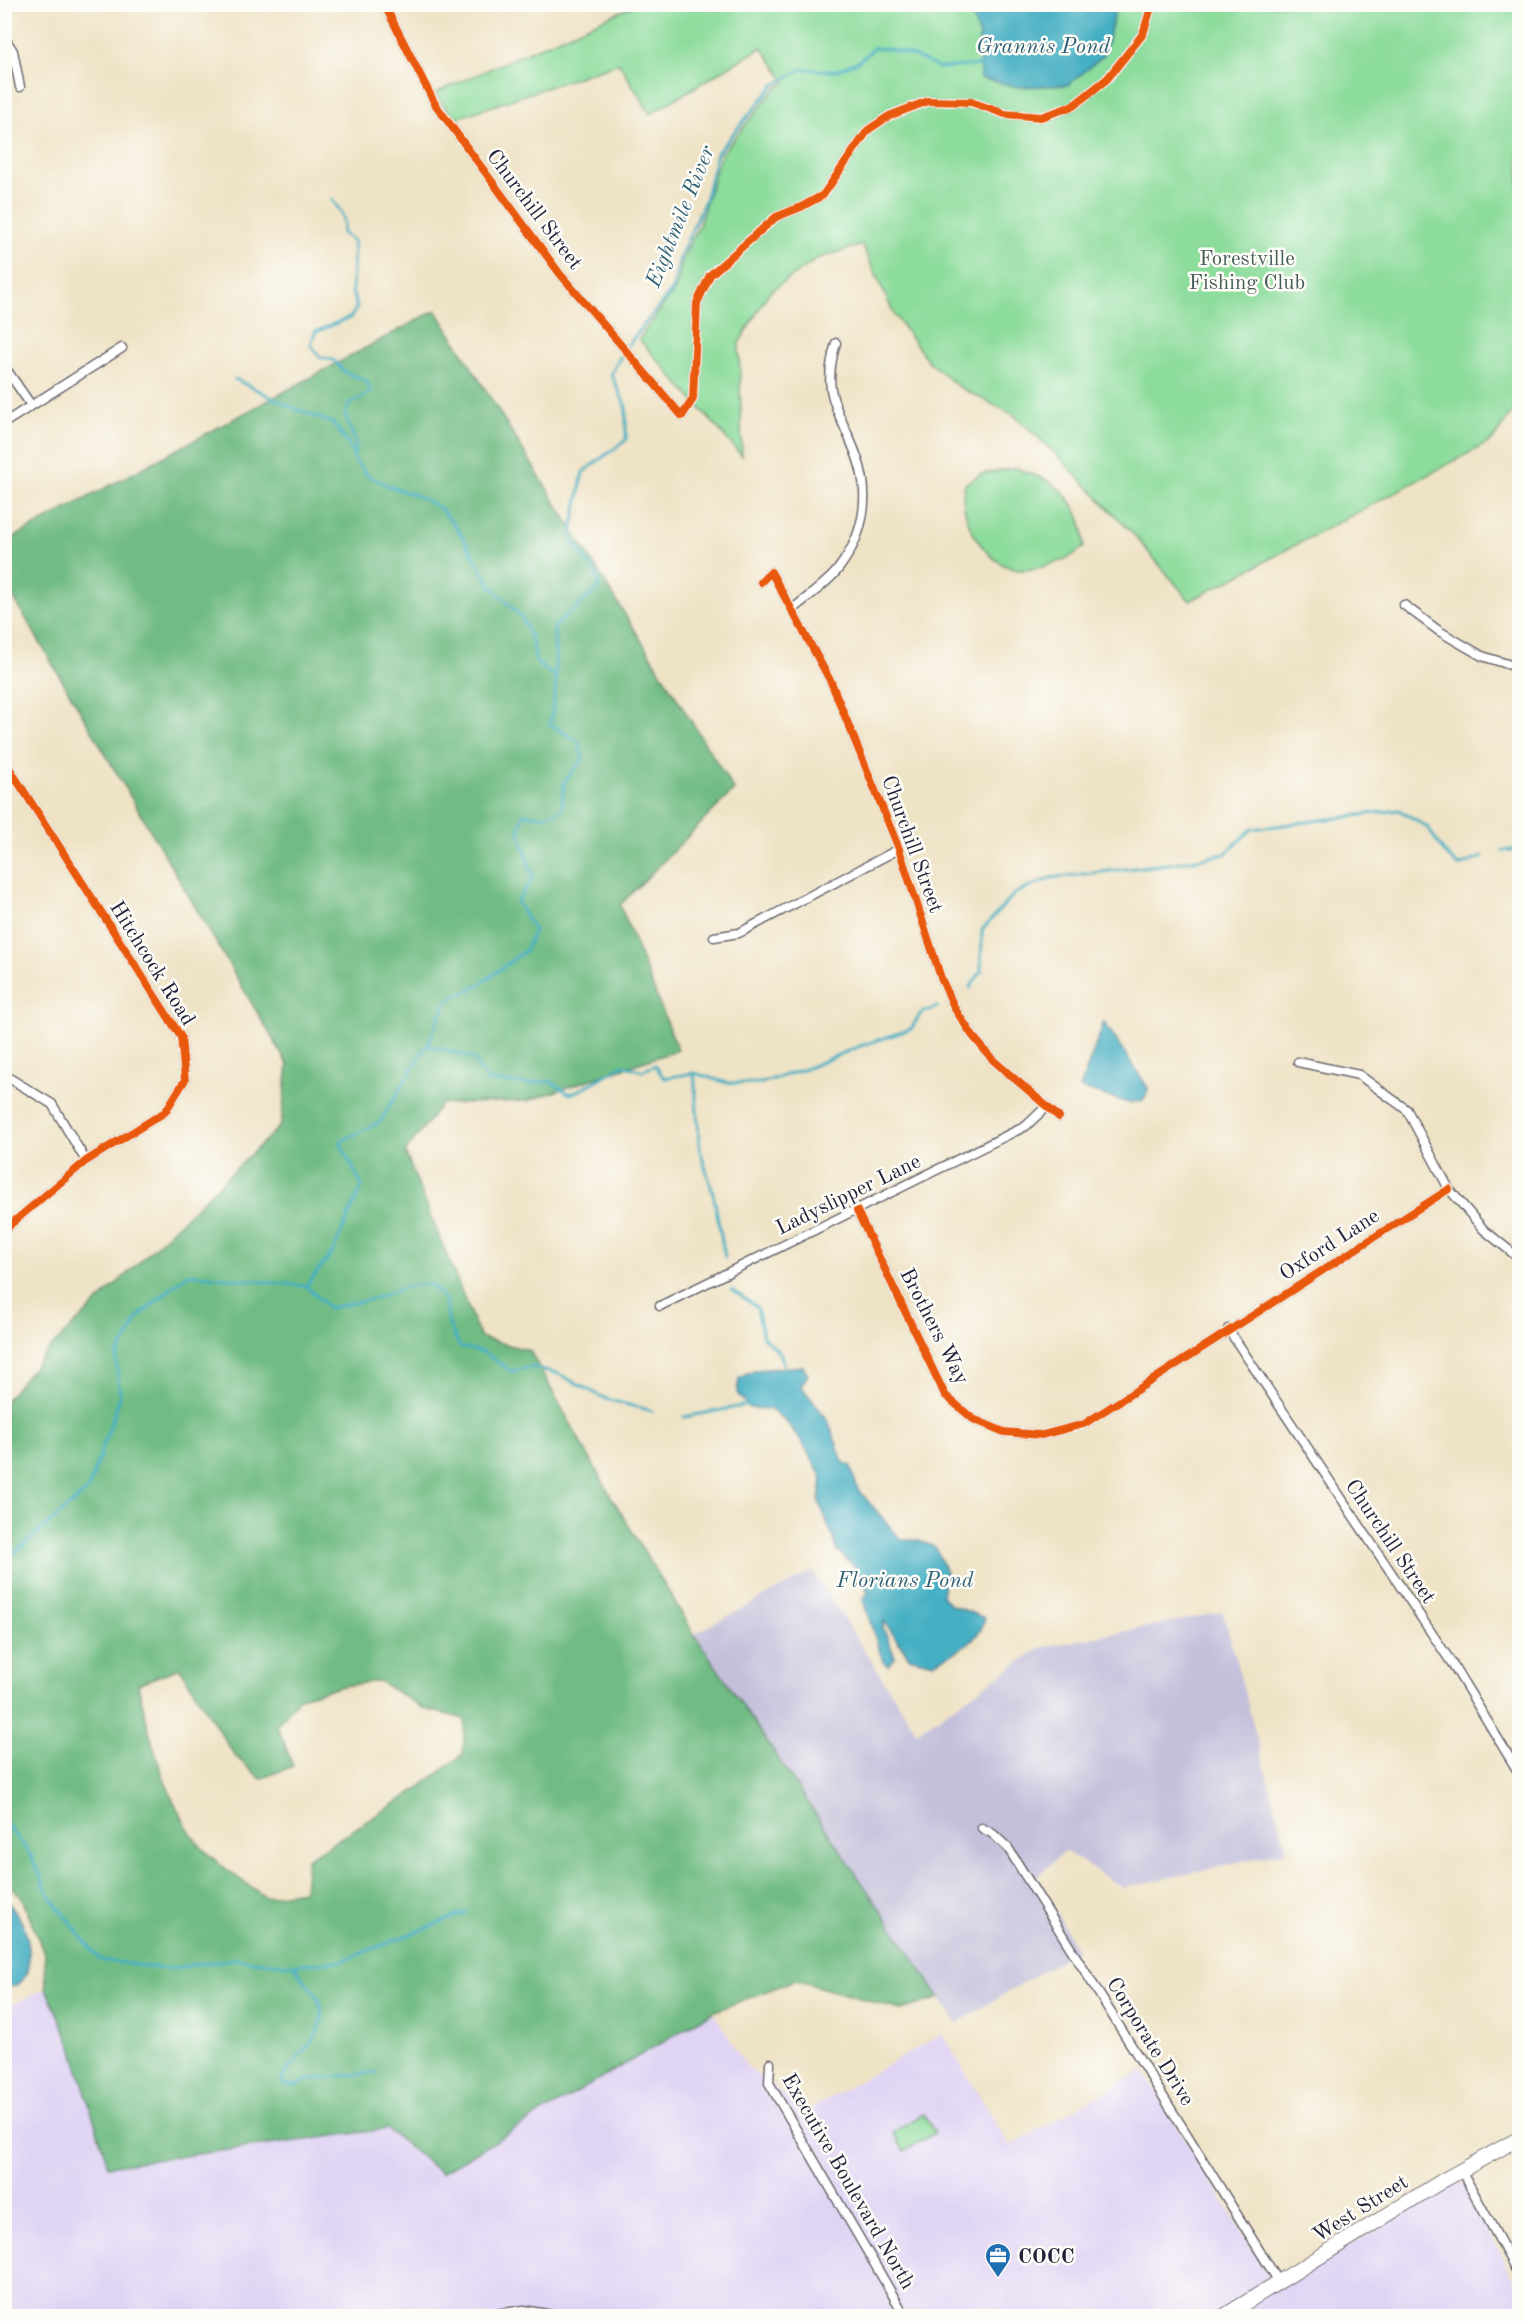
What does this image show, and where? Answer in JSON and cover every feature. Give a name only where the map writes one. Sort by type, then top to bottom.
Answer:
[{"type":"main road","name":"West Street","points":[[1224,2316],[1461,2170],[1520,2139]]},
{"type":"street","name":"Churchill Street","points":[[384,4],[442,113],[560,274],[682,416],[693,399],[697,303],[710,275],[776,217],[823,195],[868,130],[889,116],[928,101],[971,102],[1005,114],[1041,117],[1073,106],[1107,79],[1143,34],[1152,4]]},
{"type":"street","points":[[4,37],[12,51],[20,87]]},
{"type":"street","points":[[793,609],[834,573],[858,538],[865,501],[857,458],[840,423],[829,387],[836,343]]},
{"type":"street","points":[[4,423],[122,348]]},
{"type":"street","points":[[4,366],[31,405]]},
{"type":"street","name":"Churchill Street","points":[[761,582],[771,572],[831,682],[898,849],[941,978],[955,1009],[972,1035],[993,1060],[1059,1117]]},
{"type":"street","points":[[1404,605],[1439,631],[1482,656],[1520,668]]},
{"type":"street","name":"Hitchcock Road","points":[[4,760],[181,1037],[185,1080],[165,1112],[86,1161],[4,1232]]},
{"type":"street","points":[[714,936],[739,933],[898,849]]},
{"type":"street","points":[[1299,1062],[1359,1075],[1407,1110],[1449,1189],[1484,1230],[1520,1258]]},
{"type":"street","points":[[4,1075],[52,1104],[86,1161]]},
{"type":"street","name":"Ladyslipper Lane","points":[[660,1306],[1026,1126],[1046,1107]]},
{"type":"street","name":"Oxford Lane","points":[[1228,1329],[1449,1189]]},
{"type":"street","name":"Brothers Way","points":[[857,1210],[945,1395],[974,1419],[1004,1432],[1042,1435],[1084,1424],[1228,1329]]},
{"type":"street","name":"Churchill Street","points":[[1228,1329],[1455,1668],[1520,1775]]},
{"type":"street","name":"Corporate Drive","points":[[982,1828],[993,1833],[1008,1848],[1279,2282]]},
{"type":"street","name":"Executive Boulevard North","points":[[770,2063],[768,2083],[905,2316]]},
{"type":"street","points":[[1461,2170],[1520,2277]]},
{"type":"street","points":[[481,2316],[524,2310],[558,2316]]},
{"type":"shaded area","points":[[813,1571],[917,1732],[1040,1648],[1223,1612],[1287,1851],[1123,1888],[1065,1851],[1037,1877],[1077,1950],[957,2023],[694,1634]]},
{"type":"shaded area","points":[[46,1989],[71,2044],[108,2166],[387,2129],[441,2173],[713,2012],[747,2067],[805,2112],[942,2034],[1010,2146],[1143,2070],[1277,2289],[1460,2178],[1519,2289],[1519,2316],[5,2316],[4,2008]]},
{"type":"green space","name":"Forestville Fishing Club","points":[[635,5],[1519,5],[1519,402],[1492,441],[1190,601],[1135,536],[1054,452],[1014,415],[959,387],[928,361],[894,314],[862,245],[819,258],[769,292],[739,343],[742,456],[639,339],[676,288],[683,257],[699,225],[721,154],[776,88],[786,82],[762,47],[650,114],[619,63],[454,119],[435,93]]},
{"type":"green space","points":[[436,310],[734,790],[620,905],[678,1050],[527,1101],[441,1104],[405,1152],[480,1337],[530,1351],[612,1498],[694,1634],[940,1998],[901,2010],[795,1980],[713,2012],[441,2173],[387,2129],[108,2166],[71,2044],[46,1989],[45,1956],[22,1898],[5,1881],[5,1401],[48,1350],[281,1125],[288,1065],[5,583],[5,542]],"holes":[[[180,1668],[235,1756],[261,1779],[293,1766],[277,1725],[300,1697],[343,1686],[379,1681],[425,1709],[465,1719],[463,1754],[415,1791],[307,1859],[304,1891],[265,1897],[227,1870],[200,1846],[184,1822],[166,1784],[147,1724],[138,1684]]]},
{"type":"green space","points":[[1017,468],[1047,481],[1066,495],[1080,520],[1084,547],[1062,560],[1024,570],[1007,566],[985,549],[976,538],[965,511],[963,497],[965,484],[981,474]]},
{"type":"green space","points":[[924,2114],[935,2133],[904,2151],[893,2132]]},
{"type":"water","name":"Grannis Pond","points":[[1117,4],[1104,55],[1068,85],[1018,87],[980,78],[979,35],[969,5]]},
{"type":"water","points":[[1104,1022],[1148,1088],[1143,1100],[1129,1103],[1080,1088]]},
{"type":"water","name":"Florians Pond","points":[[803,1366],[808,1375],[801,1386],[828,1420],[843,1462],[851,1466],[857,1488],[901,1540],[919,1540],[936,1548],[946,1572],[942,1596],[951,1605],[985,1618],[978,1634],[972,1640],[957,1651],[933,1663],[909,1657],[884,1621],[883,1628],[895,1657],[889,1666],[883,1662],[863,1600],[868,1592],[855,1567],[838,1551],[819,1501],[822,1478],[803,1444],[785,1420],[769,1409],[749,1408],[737,1393],[739,1378],[756,1370]]},
{"type":"water","points":[[4,1897],[23,1925],[29,1947],[28,1966],[21,1982],[5,1987]]},
{"type":"waterway","name":"Eightmile River","points":[[628,345],[673,289],[680,257],[705,200],[717,153],[774,85],[802,69],[835,71],[859,61],[874,48],[889,49],[914,56],[939,68],[983,65]]},
{"type":"waterway","points":[[332,199],[343,219],[342,233],[354,241],[352,292],[357,307],[351,317],[315,332],[311,345],[320,357],[333,360],[346,373],[367,381],[370,391],[361,399],[350,403],[345,413],[356,444],[354,455]]},
{"type":"waterway","name":"Eightmile River","points":[[4,1562],[88,1490],[120,1397],[116,1358],[140,1315],[188,1274],[306,1286],[333,1252],[362,1186],[340,1142],[380,1122],[427,1045],[447,1000],[478,986],[526,950],[534,930],[517,902],[533,878],[519,830],[524,814],[546,816],[562,809],[564,782],[583,759],[578,741],[550,724],[556,686],[554,627],[599,588],[597,576],[571,537],[583,472],[626,440],[626,407],[611,374],[622,354]]},
{"type":"waterway","points":[[235,379],[293,408],[333,423],[349,445],[356,462],[368,476],[439,507],[459,531],[492,587],[522,618],[531,639],[536,662],[556,678]]},
{"type":"waterway","points":[[970,988],[981,971],[982,930],[1014,894],[1050,878],[1176,863],[1225,854],[1252,829],[1399,810],[1427,827],[1444,852],[1458,866],[1483,857]]},
{"type":"waterway","points":[[1502,851],[1520,849]]},
{"type":"waterway","points":[[428,1045],[473,1058],[487,1081],[530,1084],[550,1081],[570,1094],[623,1065],[642,1071],[655,1065],[664,1078],[694,1073],[728,1083],[761,1083],[911,1029],[921,1013],[937,1007]]},
{"type":"waterway","points":[[694,1073],[700,1150],[713,1193],[725,1257]]},
{"type":"waterway","points":[[306,1286],[329,1308],[373,1299],[412,1285],[431,1285],[445,1300],[449,1325],[460,1347],[483,1352],[511,1371],[533,1367],[559,1374],[606,1399],[652,1411]]},
{"type":"waterway","points":[[732,1290],[757,1307],[763,1337],[781,1354],[784,1369]]},
{"type":"waterway","points":[[684,1417],[748,1405]]},
{"type":"waterway","points":[[4,1821],[30,1854],[50,1897],[100,1960],[166,1969],[234,1959],[289,1965],[342,1961],[467,1912]]},
{"type":"waterway","points":[[295,1965],[318,1999],[322,2011],[321,2023],[311,2042],[282,2080],[286,2085],[296,2086],[307,2080],[376,2072]]},
{"type":"cycle path","points":[[384,4],[435,104],[560,274],[682,416],[693,399],[697,303],[710,275],[776,217],[823,195],[868,130],[889,116],[928,101],[971,102],[1005,114],[1041,117],[1073,106],[1107,79],[1143,34],[1152,4]]},
{"type":"cycle path","points":[[761,582],[771,572],[831,682],[899,849],[941,978],[955,1009],[972,1035],[993,1060],[1059,1117]]},
{"type":"cycle path","points":[[4,760],[181,1037],[185,1080],[165,1112],[86,1161],[4,1232]]},
{"type":"cycle path","points":[[857,1211],[945,1395],[973,1419],[1004,1432],[1042,1435],[1084,1424],[1449,1189]]},
{"type":"place","name":"COCC","points":[[998,2279]]}]
